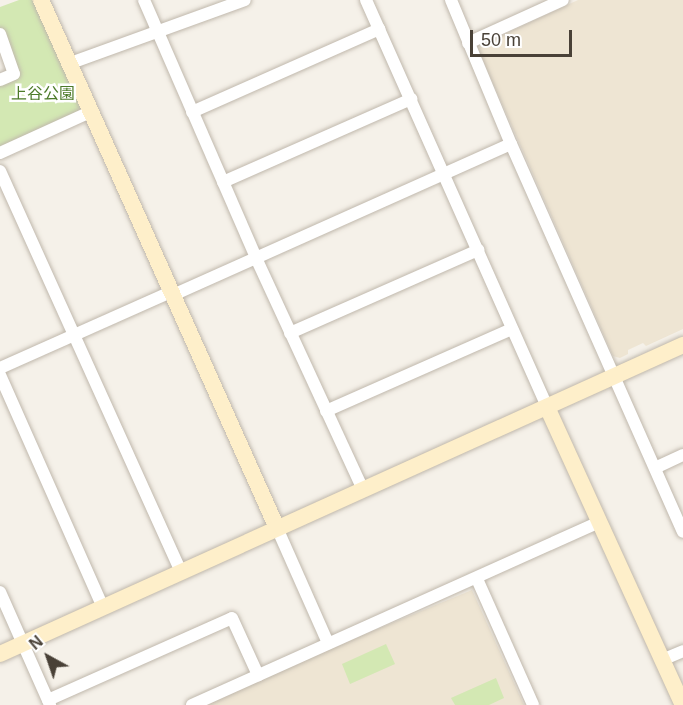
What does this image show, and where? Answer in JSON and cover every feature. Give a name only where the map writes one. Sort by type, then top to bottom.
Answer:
[{"type":"street","points":[[41,0],[328,643]]},
{"type":"street","points":[[144,0],[256,258],[363,490]]},
{"type":"street","points":[[68,64],[245,0]]},
{"type":"street","points":[[366,0],[682,705]]},
{"type":"street","points":[[451,0],[511,144],[683,532]]},
{"type":"street","points":[[468,43],[563,0]]},
{"type":"street","points":[[192,112],[379,29]]},
{"type":"street","points":[[0,34],[14,74],[0,80]]},
{"type":"street","points":[[223,182],[411,99]]},
{"type":"street","points":[[0,153],[90,112]]},
{"type":"street","points":[[0,368],[256,258],[511,144]]},
{"type":"street","points":[[0,171],[181,572]]},
{"type":"street","points":[[290,333],[478,250]]},
{"type":"street","points":[[326,411],[512,329]]},
{"type":"street","points":[[0,654],[683,345]]},
{"type":"street","points":[[0,375],[104,607]]},
{"type":"street","points":[[656,468],[683,455]]},
{"type":"street","points":[[192,705],[477,579],[599,522]]},
{"type":"street","points":[[477,579],[533,705]]},
{"type":"street","points":[[0,592],[49,703],[232,618],[258,675]]},
{"type":"street","points":[[662,660],[683,651]]},
{"type":"shaded area","points":[[578,0],[683,0],[683,329],[646,346],[643,343],[628,350],[628,354],[620,358],[613,356],[478,49],[483,44]]},
{"type":"shaded area","points":[[472,590],[524,705],[203,705],[322,652]]},
{"type":"green space","name":"上谷公園","points":[[19,0],[41,0],[90,112],[0,153],[0,80],[13,74],[0,34],[0,7]]},
{"type":"green space","points":[[386,644],[395,664],[350,684],[342,664]]},
{"type":"green space","points":[[496,678],[504,698],[489,705],[455,705],[451,698]]}]
